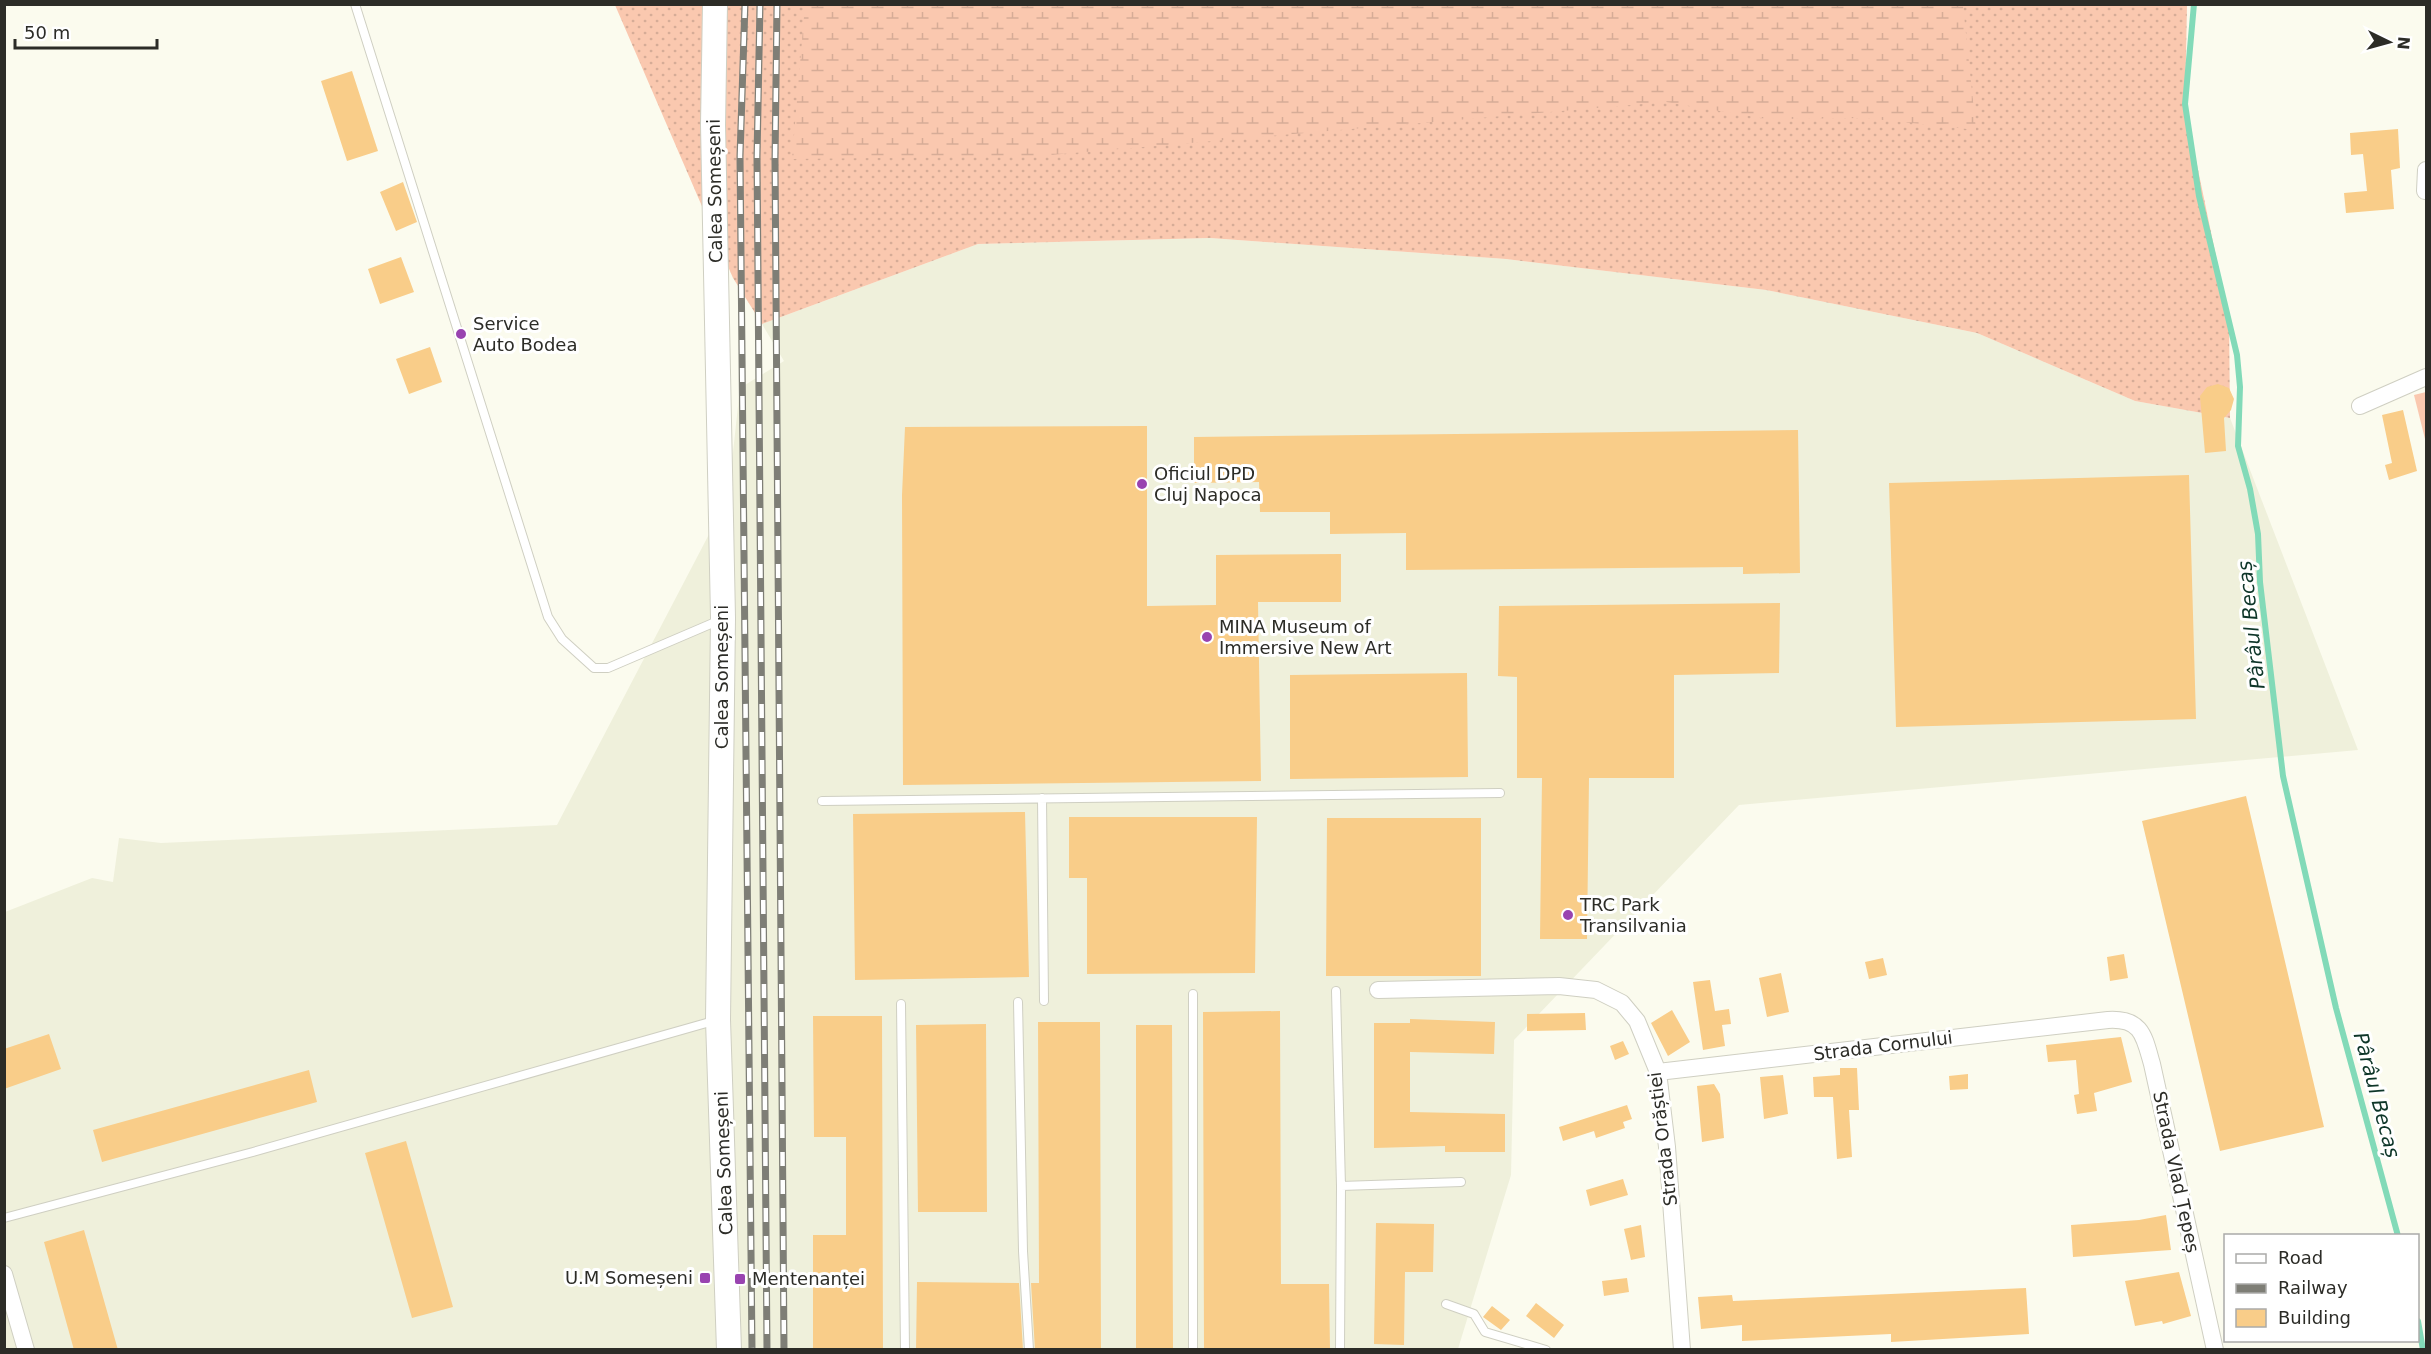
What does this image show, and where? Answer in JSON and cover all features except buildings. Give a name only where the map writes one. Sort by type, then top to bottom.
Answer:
[{"type":"main road","name":"Calea Someșeni","points":[[715,4],[713,125],[723,618],[718,1020],[729,1350]]},
{"type":"street","points":[[2425,191],[2427,171]]},
{"type":"street","points":[[2360,406],[2427,377]]},
{"type":"street","name":"Strada Orăștiei","points":[[1378,990],[1559,986],[1596,990],[1622,1003],[1637,1021],[1658,1072],[1682,1350]]},
{"type":"street","name":"Strada Vlad Țepeș","points":[[2108,1020],[2124,1019],[2133,1023],[2146,1044],[2215,1350]]},
{"type":"street","name":"Strada Cornului","points":[[1658,1072],[2108,1020]]},
{"type":"street","points":[[4,1274],[26,1350]]},
{"type":"lane","points":[[355,4],[548,617],[557,632],[580,658],[594,668],[608,668],[723,618]]},
{"type":"lane","points":[[822,801],[1500,793]]},
{"type":"lane","points":[[1042,798],[1044,1001]]},
{"type":"lane","points":[[1336,991],[1341,1186],[1340,1350]]},
{"type":"lane","points":[[1193,994],[1193,1350]]},
{"type":"lane","points":[[1018,1002],[1023,1251],[1029,1350]]},
{"type":"lane","points":[[901,1004],[905,1350]]},
{"type":"lane","points":[[4,1218],[253,1152],[718,1020]]},
{"type":"lane","points":[[1341,1186],[1461,1182]]},
{"type":"lane","points":[[1446,1305],[1474,1314],[1485,1332],[1546,1350]]},
{"type":"shaded area","points":[[1210,238],[1506,259],[1766,290],[1977,333],[2135,401],[2230,418],[2358,750],[1739,805],[1514,1040],[1511,1175],[1458,1349],[5,1350],[5,912],[92,878],[113,882],[119,838],[161,843],[557,825],[728,498],[740,388],[784,361],[762,324],[978,244]]},
{"type":"green space","points":[[615,5],[2187,5],[2185,107],[2229,319],[2230,418],[2135,401],[1977,333],[1766,290],[1506,259],[1210,238],[978,244],[762,324],[733,278]]},
{"type":"green space","points":[[805,5],[1963,5],[1976,130],[1865,118],[1767,119],[1666,102],[1038,156],[792,159]]},
{"type":"green space","points":[[2426,392],[2426,443],[2414,395]]},
{"type":"waterway","name":"Pârâul Becaș","points":[[2194,4],[2185,104],[2199,196],[2237,355],[2240,387],[2238,446],[2250,489],[2258,534],[2260,582],[2283,776],[2336,1008],[2397,1234]]},
{"type":"waterway","name":"Pârâul Becaș","points":[[2419,1327],[2423,1350]]},
{"type":"railway","points":[[745,4],[740,156],[752,1350]]},
{"type":"railway","points":[[760,4],[757,157],[767,1350]]},
{"type":"railway","points":[[777,4],[775,160],[784,1350]]},
{"type":"place","name":"Service Auto Bodea","points":[[461,334]]},
{"type":"place","name":"Oficiul DPD Cluj Napoca","points":[[1142,484]]},
{"type":"place","name":"MINA Museum of Immersive New Art","points":[[1207,637]]},
{"type":"place","name":"TRC Park Transilvania","points":[[1568,915]]},
{"type":"place","name":"U.M Someșeni","points":[[705,1278]]},
{"type":"place","name":"Mentenanței","points":[[740,1279]]}]
